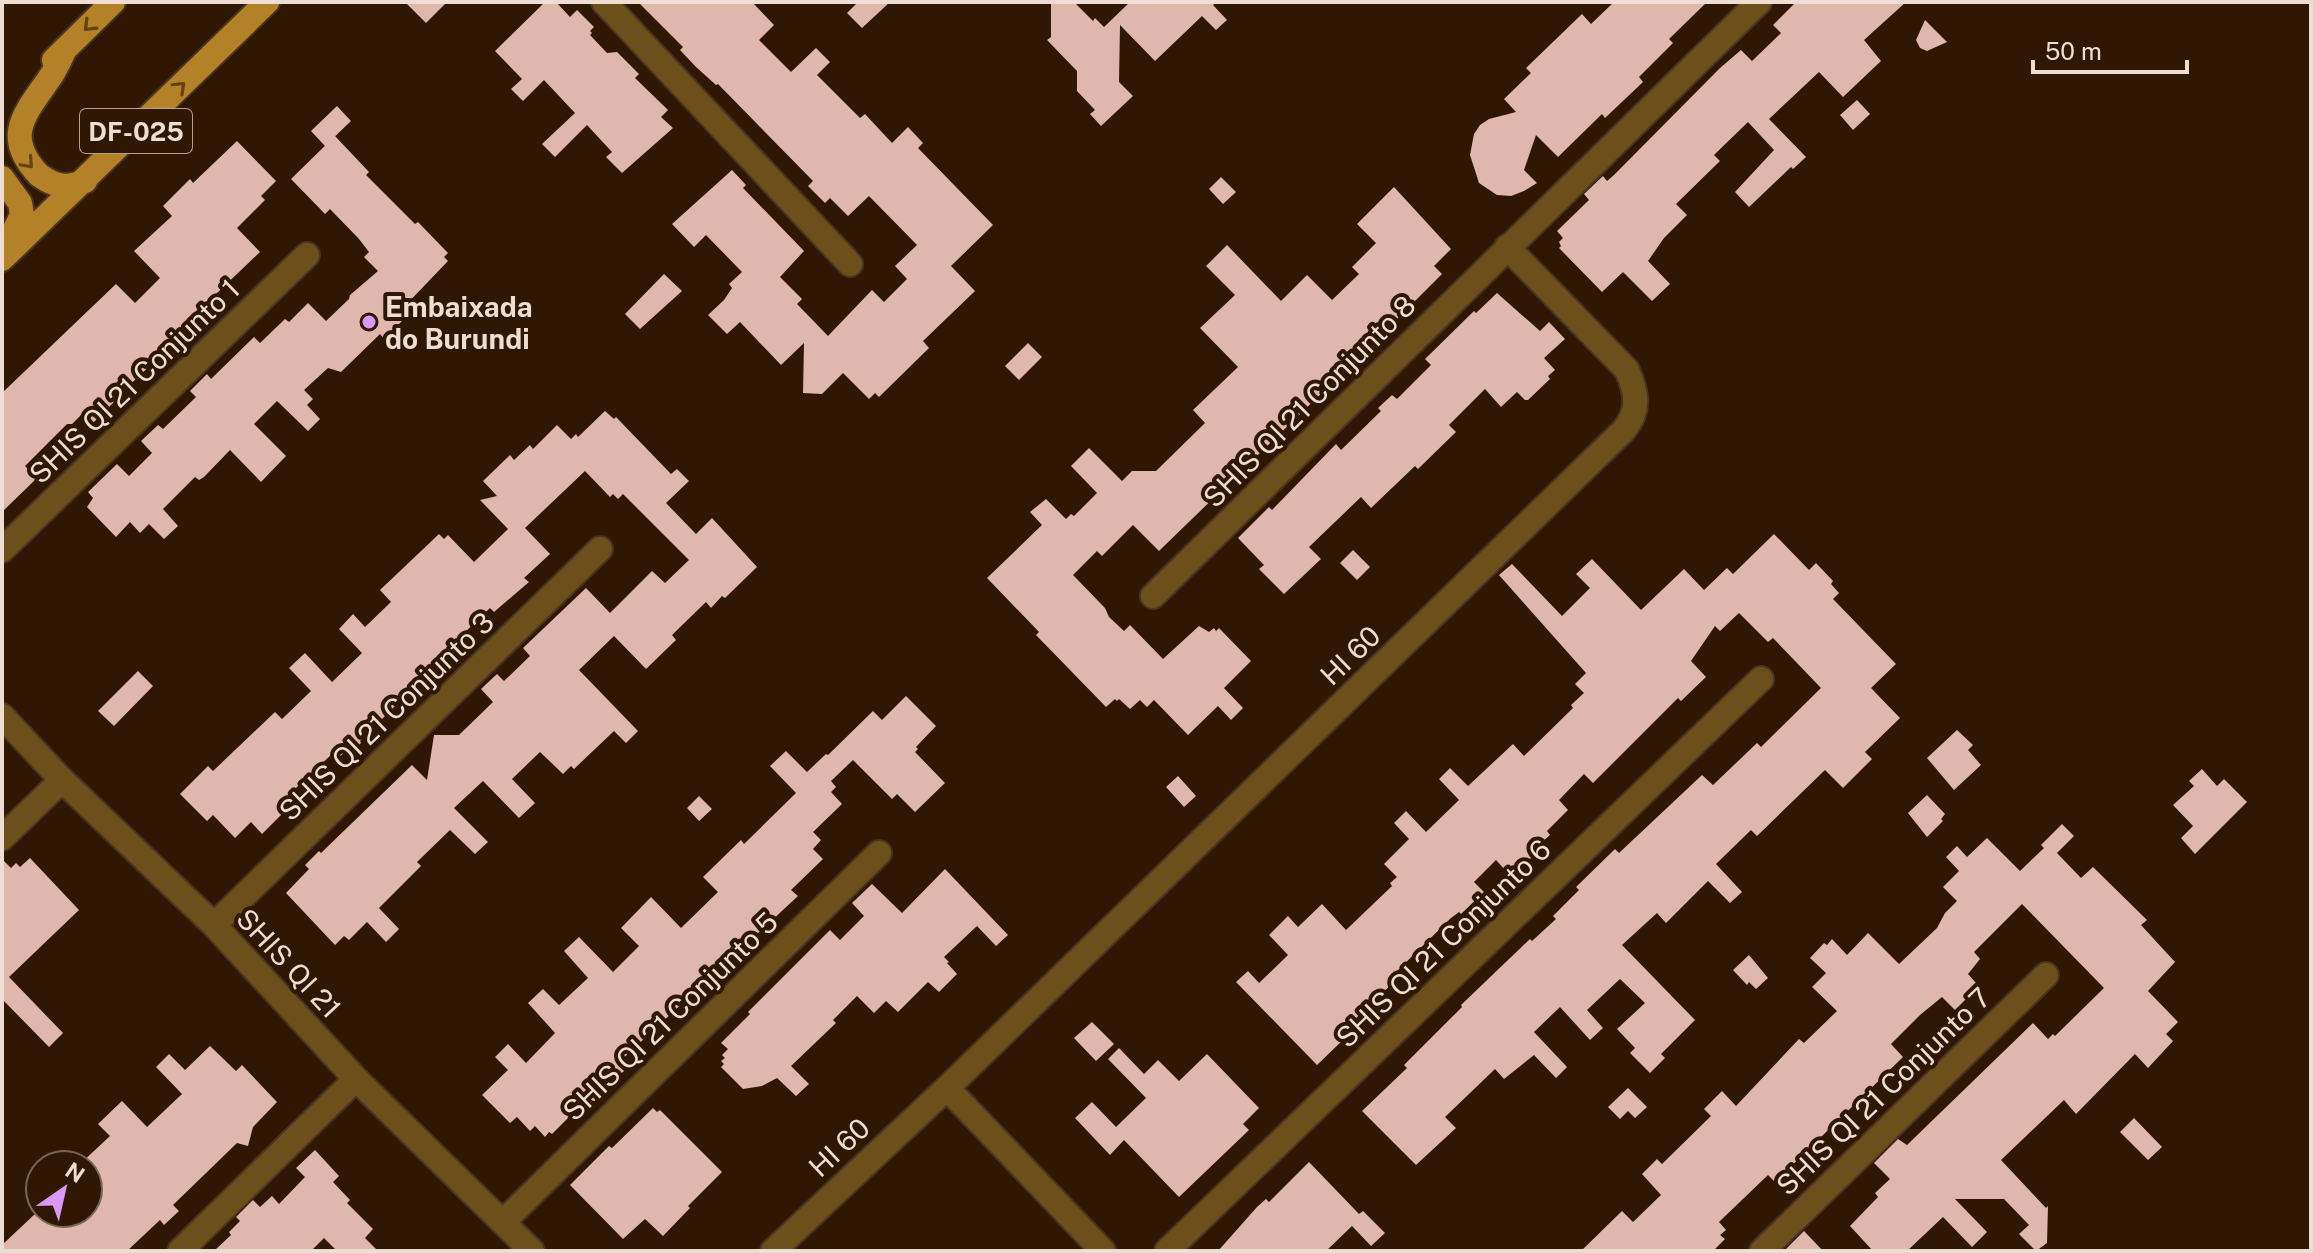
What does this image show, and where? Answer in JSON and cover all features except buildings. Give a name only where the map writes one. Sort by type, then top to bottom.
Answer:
[{"type":"main road","points":[[2,108],[113,2]]},
{"type":"main road","name":"DF-025","points":[[2,258],[86,181],[267,2]]},
{"type":"main road","points":[[64,51],[53,73],[16,119],[12,129],[13,143],[21,158],[50,182],[70,188],[86,181]]},
{"type":"main road","points":[[2,178],[20,203],[22,215],[2,258]]},
{"type":"street","points":[[604,2],[850,264]]},
{"type":"street","name":"SHIS QI 21 Conjunto 8","points":[[1153,596],[1759,2]]},
{"type":"street","name":"HI 60","points":[[773,1251],[947,1088],[1633,418],[1635,387],[1627,370],[1507,247]]},
{"type":"street","name":"SHIS QI 21 Conjunto 1","points":[[2,550],[307,255]]},
{"type":"street","name":"SHIS QI 21 Conjunto 3","points":[[214,925],[600,549]]},
{"type":"street","name":"SHIS QI 21 Conjunto 6","points":[[1167,1251],[1761,679]]},
{"type":"street","name":"SHIS QI 21","points":[[2,716],[62,780],[214,925],[356,1079],[532,1251]]},
{"type":"street","points":[[2,838],[62,780]]},
{"type":"street","name":"SHIS QI 21 Conjunto 5","points":[[503,1222],[879,853]]},
{"type":"street","name":"SHIS QI 21 Conjunto 7","points":[[1762,1251],[2046,975]]},
{"type":"street","points":[[180,1251],[356,1079]]},
{"type":"street","points":[[947,1088],[1103,1251]]},
{"type":"place","name":"Embaixada do Burundi","points":[[369,322]]}]
